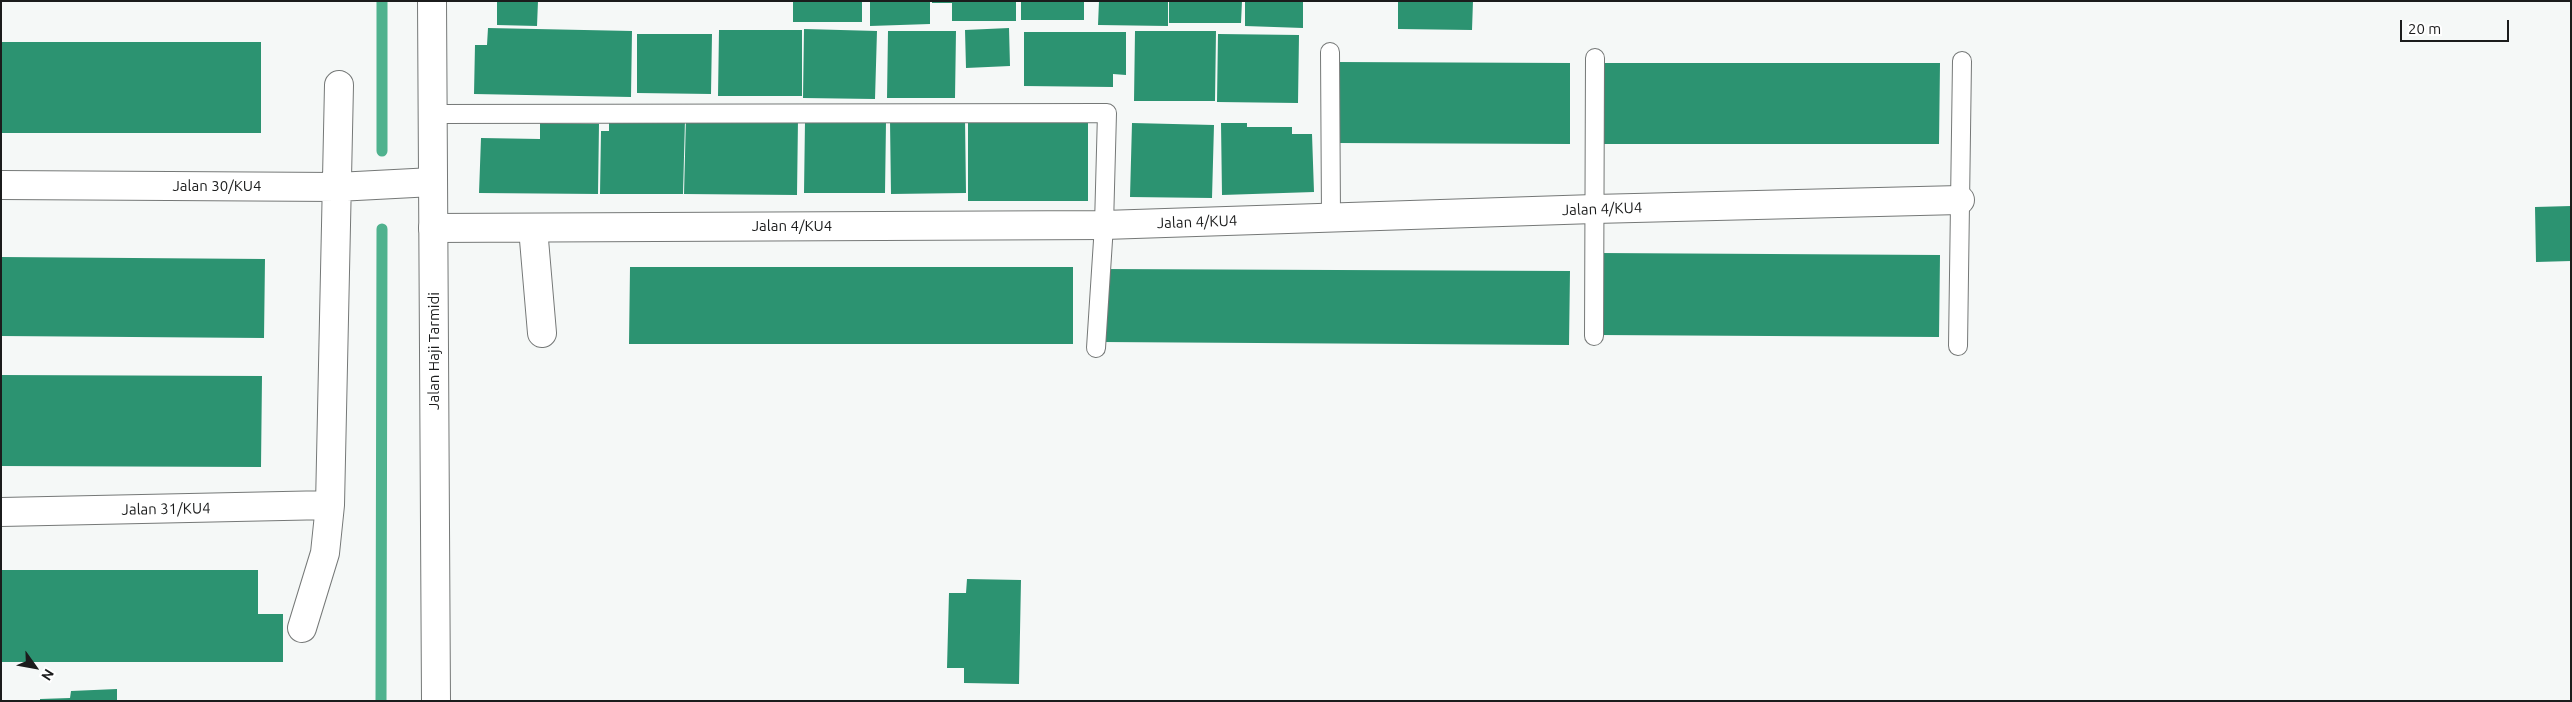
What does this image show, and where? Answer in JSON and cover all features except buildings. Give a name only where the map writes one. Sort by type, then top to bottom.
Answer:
[{"type":"street","name":"Jalan Haji Tarmidi","points":[[432,1],[436,701]]},
{"type":"street","points":[[302,628],[325,553],[330,506],[339,85]]},
{"type":"street","name":"Jalan 30/KU4","points":[[1,185],[337,187],[433,182]]},
{"type":"street","name":"Jalan 4/KU4","points":[[433,228],[1104,225],[1594,209],[1960,200]]},
{"type":"street","points":[[533,228],[542,333]]},
{"type":"street","name":"Jalan 31/KU4","points":[[1,512],[330,506]]},
{"type":"lane","points":[[1330,52],[1331,217]]},
{"type":"lane","points":[[1594,336],[1595,58]]},
{"type":"lane","points":[[1958,346],[1962,61]]},
{"type":"lane","points":[[433,114],[1107,113],[1104,225],[1096,348]]},
{"type":"waterway","points":[[382,1],[382,151]]},
{"type":"waterway","points":[[381,701],[382,229]]}]
